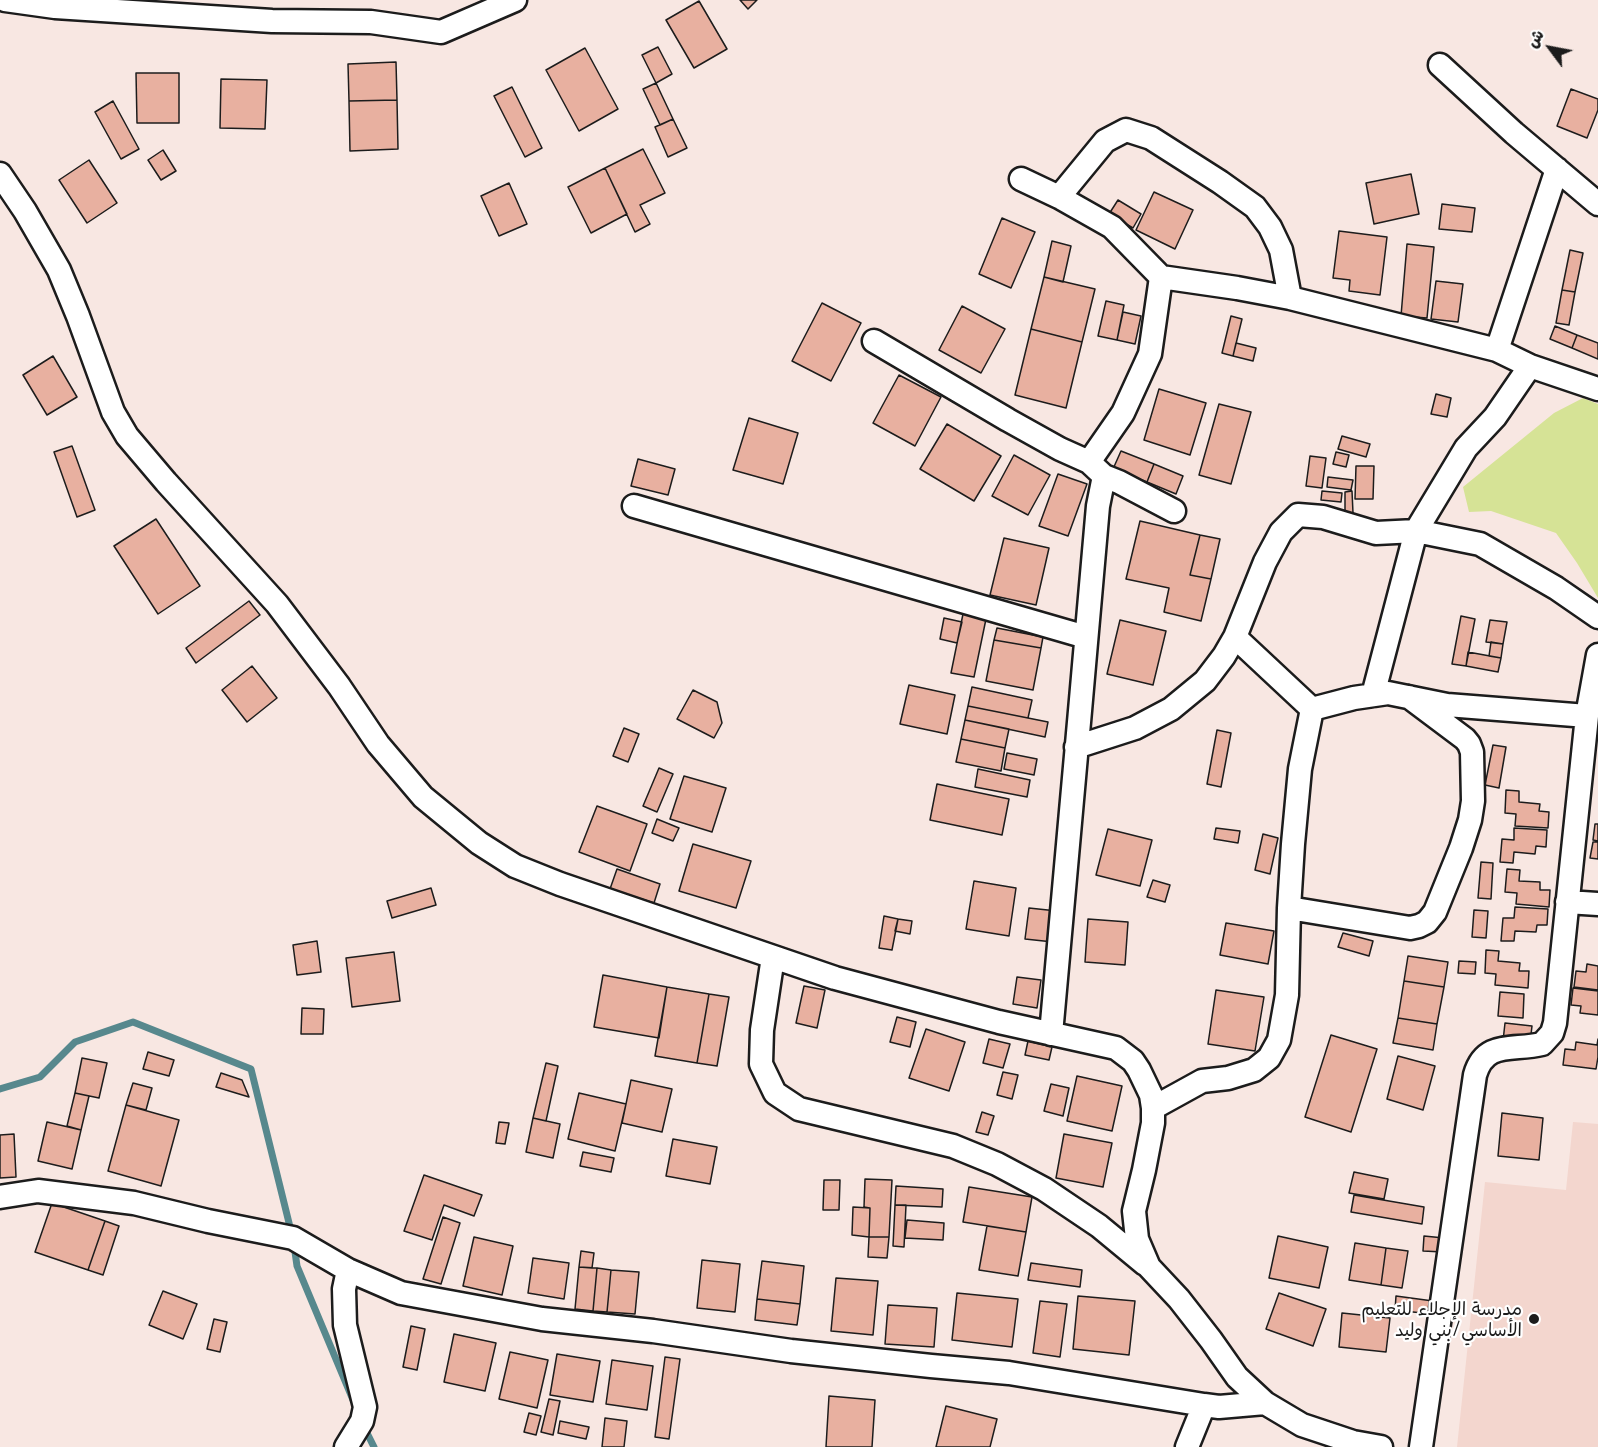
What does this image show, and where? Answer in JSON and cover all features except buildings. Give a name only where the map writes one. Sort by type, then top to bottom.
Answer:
[{"type":"street","points":[[4,0],[55,7],[272,21],[371,22],[441,32],[515,0]]},
{"type":"street","points":[[1440,65],[1514,133],[1598,204]]},
{"type":"street","points":[[1059,197],[1105,141],[1126,130],[1151,138],[1255,207],[1270,226],[1281,250],[1290,298]]},
{"type":"street","points":[[1497,350],[1557,169]]},
{"type":"street","points":[[0,174],[25,211],[59,270],[112,412],[128,436],[166,482],[277,604],[339,686],[378,744],[423,797],[478,843],[515,866],[583,892],[835,978],[999,1022],[1116,1048],[1125,1054],[1139,1070],[1151,1095],[1153,1108],[1153,1123],[1134,1211],[1137,1239],[1149,1266]]},
{"type":"street","points":[[1021,179],[1059,197],[1112,227],[1161,277],[1290,298],[1497,350],[1530,366],[1598,389]]},
{"type":"street","points":[[1051,1034],[1098,506],[1097,469],[1150,354],[1161,277]]},
{"type":"street","points":[[874,341],[1008,420],[1174,511]]},
{"type":"street","points":[[1373,695],[1416,531],[1466,448],[1496,417],[1530,366]]},
{"type":"street","points":[[634,506],[1086,637]]},
{"type":"street","points":[[1076,747],[1135,728],[1171,709],[1205,681],[1235,637],[1265,562],[1281,532],[1298,515],[1323,517],[1376,533],[1416,531],[1480,544],[1556,588],[1598,617]]},
{"type":"street","points":[[1235,637],[1312,709]]},
{"type":"street","points":[[1421,1447],[1475,1075],[1479,1063],[1494,1051],[1542,1044],[1552,1033],[1555,1023],[1587,716],[1598,655]]},
{"type":"street","points":[[1312,709],[1354,698],[1388,693],[1447,705],[1587,716]]},
{"type":"street","points":[[1289,908],[1410,928],[1427,922],[1435,912],[1470,820],[1473,801],[1472,752],[1465,739],[1409,697]]},
{"type":"street","points":[[1153,1108],[1202,1081],[1228,1078],[1254,1070],[1269,1058],[1279,1040],[1287,995],[1289,908],[1300,769],[1312,709]]},
{"type":"street","points":[[1567,902],[1598,904]]},
{"type":"street","points":[[773,957],[762,1030],[761,1064],[775,1093],[799,1109],[953,1146],[997,1164],[1044,1189],[1099,1226],[1149,1266],[1179,1299],[1237,1377],[1264,1403],[1302,1425],[1353,1442],[1381,1447]]},
{"type":"street","points":[[0,1197],[38,1191],[134,1203],[293,1239],[348,1270],[401,1293],[542,1319],[814,1353],[1009,1373],[1219,1407],[1264,1403]]},
{"type":"street","points":[[346,1447],[362,1420],[365,1407],[345,1325],[344,1289],[348,1270]]},
{"type":"street","points":[[1187,1447],[1204,1405]]},
{"type":"shaded area","name":"مدرسة الإجلاء للتعليم الأساسي/بني وليد","points":[[1573,1122],[1598,1124],[1598,1447],[1457,1447],[1485,1182],[1566,1190]]},
{"type":"green space","points":[[1583,398],[1598,404],[1598,598],[1556,533],[1491,511],[1469,512],[1463,487],[1554,413]]},
{"type":"waterway","points":[[0,1089],[40,1077],[75,1042],[133,1022],[251,1069],[292,1235]]},
{"type":"waterway","points":[[294,1245],[297,1266],[353,1400]]},
{"type":"waterway","points":[[364,1427],[374,1447]]},
{"type":"place","name":"مدرسة الإجلاء للتعليم الأساسي/بني وليد","points":[[1534,1319]]}]
